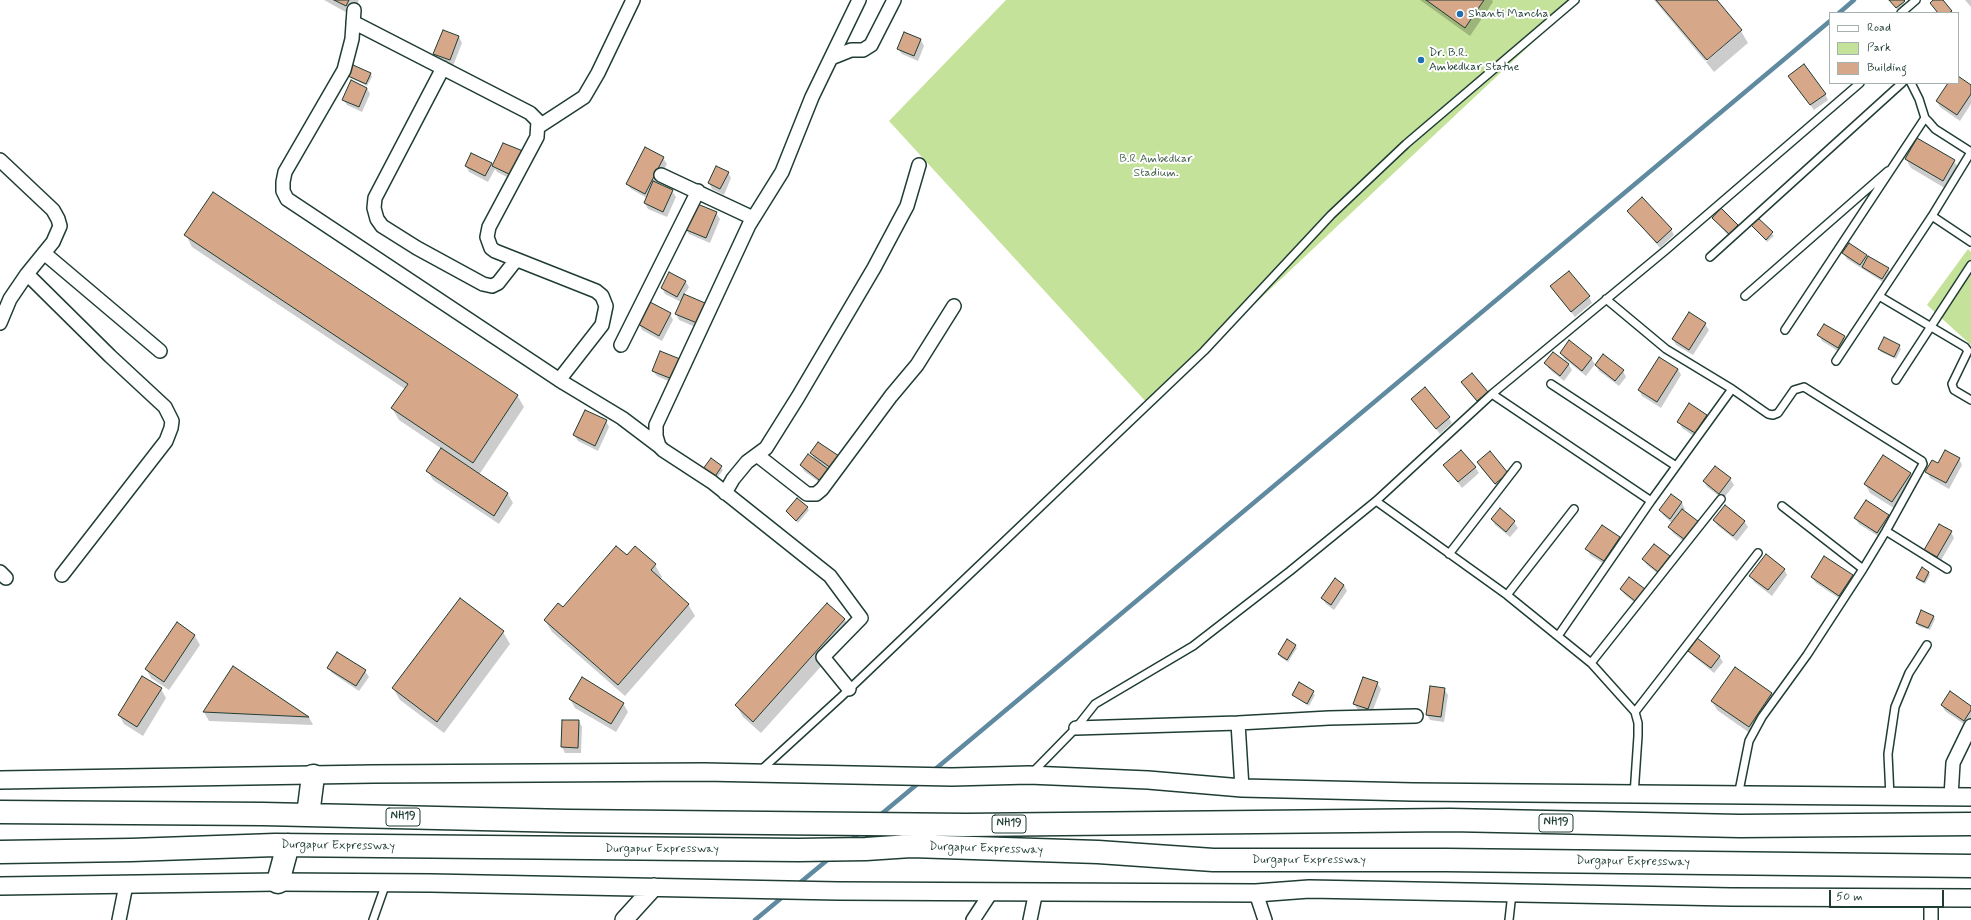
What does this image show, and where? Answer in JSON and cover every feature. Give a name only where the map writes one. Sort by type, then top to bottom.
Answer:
[{"type":"highway","points":[[308,815],[313,776]]},
{"type":"highway","name":"Durgapur Expressway","points":[[0,812],[308,815],[568,821],[876,824],[1450,820],[1740,826],[1971,824]]},
{"type":"highway","points":[[278,882],[288,845]]},
{"type":"highway","name":"Durgapur Expressway","points":[[0,852],[288,845],[798,850],[866,849],[911,846],[1098,852],[1213,860],[1446,860],[1971,866]]},
{"type":"street","points":[[538,127],[584,97],[598,73],[633,0]]},
{"type":"street","points":[[659,446],[656,436],[656,425],[753,218],[782,172],[812,97],[859,0]]},
{"type":"street","points":[[830,58],[851,50],[863,50],[871,45],[894,0]]},
{"type":"street","points":[[559,380],[602,325],[606,306],[602,296],[596,291],[516,260],[491,248],[487,237],[489,228],[537,137],[538,121],[530,113],[443,68],[354,16],[350,54],[344,70],[285,172],[282,182],[283,191],[287,199],[559,380],[622,418],[725,493],[830,576],[861,618],[823,657],[849,689]]},
{"type":"street","points":[[443,68],[375,198],[374,208],[377,219],[382,226],[417,248],[483,284],[492,286],[498,283],[516,260]]},
{"type":"street","points":[[0,160],[53,210],[60,226],[58,233],[10,299],[0,323]]},
{"type":"street","points":[[725,493],[740,470],[766,448],[774,436],[874,268],[907,206],[919,165]]},
{"type":"street","points":[[661,175],[753,218]]},
{"type":"street","points":[[621,345],[698,191]]},
{"type":"street","points":[[44,253],[160,351]]},
{"type":"street","points":[[27,274],[110,356],[165,407],[172,421],[166,441],[62,575]]},
{"type":"street","points":[[757,456],[807,494],[816,494],[822,489],[891,396],[917,365],[954,306]]},
{"type":"street","points":[[1076,728],[1416,716]]},
{"type":"street","points":[[1238,723],[1242,788]]},
{"type":"street","points":[[1951,797],[1953,763],[1971,726]]},
{"type":"street","points":[[0,780],[381,774],[758,773],[952,777],[1029,775],[1148,780],[1242,788],[1634,795],[1971,797]]},
{"type":"street","points":[[0,886],[278,882],[838,891],[1256,893],[1309,889],[1731,897],[1971,898]]},
{"type":"street","points":[[119,920],[126,885]]},
{"type":"street","points":[[624,920],[654,888]]},
{"type":"street","points":[[973,920],[992,891]]},
{"type":"street","points":[[1030,920],[1036,891]]},
{"type":"street","points":[[1256,893],[1265,920]]},
{"type":"street","points":[[1931,898],[1932,920]]},
{"type":"lane","points":[[758,773],[849,689],[1204,351],[1331,215],[1406,144],[1575,0]]},
{"type":"lane","points":[[1902,12],[1916,0]]},
{"type":"lane","points":[[1029,775],[1076,728],[1095,704],[1192,646],[1290,571],[1376,501],[1492,394],[1672,245],[1859,84]]},
{"type":"lane","points":[[1710,257],[1901,84]]},
{"type":"lane","points":[[1836,361],[1932,216],[1971,152],[1935,129],[1924,118],[1919,99],[1912,84]]},
{"type":"lane","points":[[1785,330],[1895,165],[1924,118]]},
{"type":"lane","points":[[1746,296],[1895,165]]},
{"type":"lane","points":[[1932,216],[1971,242]]},
{"type":"lane","points":[[1896,380],[1971,265]]},
{"type":"lane","points":[[1879,296],[1932,326],[1965,347],[1968,352],[1952,384],[1954,390],[1971,400]]},
{"type":"lane","points":[[1606,299],[1666,349],[1732,389],[1768,414],[1773,415],[1778,413],[1794,390],[1804,387],[1922,460],[1923,464],[1863,569],[1807,655],[1758,723],[1749,740],[1738,796]]},
{"type":"lane","points":[[1550,384],[1676,466]]},
{"type":"lane","points":[[1558,636],[1651,501],[1732,389]]},
{"type":"lane","points":[[1492,394],[1651,501]]},
{"type":"lane","points":[[1449,554],[1517,466]]},
{"type":"lane","points":[[1591,663],[1721,499]]},
{"type":"lane","points":[[1376,501],[1507,595],[1558,636],[1591,663],[1635,712],[1638,723],[1638,736],[1634,795]]},
{"type":"lane","points":[[1782,506],[1863,569]]},
{"type":"lane","points":[[1507,595],[1574,508]]},
{"type":"lane","points":[[1886,531],[1947,569]]},
{"type":"lane","points":[[1635,712],[1758,553]]},
{"type":"lane","points":[[1890,797],[1888,754],[1895,707],[1908,673],[1927,645]]},
{"type":"lane","points":[[373,920],[386,883]]},
{"type":"lane","points":[[1509,920],[1512,893]]},
{"type":"green space","name":"B.R Ambedkar Stadium.","points":[[1006,0],[1578,0],[1148,404],[889,121]]},
{"type":"green space","points":[[1968,249],[1971,252],[1971,345],[1927,305]]},
{"type":"building","points":[[334,0],[349,0],[346,6]]},
{"type":"building","name":"Shanti Mancha","points":[[1426,0],[1484,0],[1465,28]]},
{"type":"building","points":[[1656,0],[1717,0],[1742,30],[1707,60]]},
{"type":"building","points":[[1889,0],[1904,0],[1905,1],[1896,8]]},
{"type":"building","points":[[1933,0],[1943,0],[1952,11],[1937,12],[1930,3]]},
{"type":"building","points":[[443,30],[459,36],[450,60],[433,54]]},
{"type":"building","points":[[904,32],[921,39],[914,56],[897,49]]},
{"type":"building","points":[[1804,64],[1826,94],[1810,105],[1788,76]]},
{"type":"building","points":[[353,65],[371,73],[366,84],[348,76]]},
{"type":"building","points":[[1959,77],[1971,85],[1971,94],[1957,115],[1936,101],[1947,84],[1959,84]]},
{"type":"building","points":[[351,80],[367,88],[359,107],[342,100]]},
{"type":"building","points":[[1917,138],[1955,160],[1943,181],[1905,159]]},
{"type":"building","points":[[503,143],[523,151],[511,175],[492,166]]},
{"type":"building","points":[[645,147],[664,157],[645,194],[626,184]]},
{"type":"building","points":[[471,153],[492,163],[485,176],[465,166]]},
{"type":"building","points":[[716,166],[729,172],[720,189],[708,183]]},
{"type":"building","points":[[653,181],[673,190],[663,212],[644,203]]},
{"type":"building","points":[[213,192],[518,395],[473,463],[391,408],[408,384],[184,235]]},
{"type":"building","points":[[1642,197],[1672,229],[1657,243],[1627,211]]},
{"type":"building","points":[[695,203],[717,212],[706,238],[684,229]]},
{"type":"building","points":[[1721,208],[1738,225],[1729,234],[1712,218]]},
{"type":"building","points":[[1757,217],[1773,232],[1766,240],[1750,224]]},
{"type":"building","points":[[1849,243],[1867,255],[1860,265],[1842,253]]},
{"type":"building","points":[[1868,256],[1889,268],[1882,279],[1862,267]]},
{"type":"building","points":[[1569,271],[1590,296],[1571,312],[1550,286]]},
{"type":"building","points":[[669,272],[686,281],[677,297],[661,288]]},
{"type":"building","points":[[684,294],[705,303],[697,323],[675,314]]},
{"type":"building","points":[[650,302],[671,313],[659,336],[638,324]]},
{"type":"building","points":[[1689,312],[1706,323],[1689,350],[1672,339]]},
{"type":"building","points":[[1824,324],[1845,336],[1838,348],[1817,335]]},
{"type":"building","points":[[1884,337],[1900,345],[1894,357],[1878,349]]},
{"type":"building","points":[[1569,340],[1592,358],[1582,371],[1560,353]]},
{"type":"building","points":[[660,351],[680,359],[672,379],[652,371]]},
{"type":"building","points":[[1553,352],[1569,364],[1560,376],[1544,363]]},
{"type":"building","points":[[1603,354],[1624,370],[1615,381],[1595,365]]},
{"type":"building","points":[[1659,357],[1678,369],[1657,402],[1638,390]]},
{"type":"building","points":[[1472,373],[1488,392],[1477,401],[1461,382]]},
{"type":"building","points":[[1425,387],[1450,417],[1436,429],[1411,399]]},
{"type":"building","points":[[1689,403],[1707,415],[1695,433],[1677,422]]},
{"type":"building","points":[[585,410],[607,420],[595,446],[573,435]]},
{"type":"building","points":[[818,442],[839,456],[831,468],[810,453]]},
{"type":"building","points":[[441,448],[508,493],[494,516],[426,471]]},
{"type":"building","points":[[1461,450],[1476,467],[1458,482],[1443,465]]},
{"type":"building","points":[[1945,450],[1960,458],[1946,483],[1925,472],[1932,460],[1938,463]]},
{"type":"building","points":[[1490,451],[1508,473],[1495,484],[1477,462]]},
{"type":"building","points":[[808,454],[832,472],[823,483],[800,465]]},
{"type":"building","points":[[1883,455],[1911,473],[1892,502],[1864,484]]},
{"type":"building","points":[[711,458],[722,466],[712,481],[700,473]]},
{"type":"building","points":[[1715,466],[1731,478],[1719,494],[1703,481]]},
{"type":"building","points":[[1671,494],[1682,502],[1670,519],[1659,510]]},
{"type":"building","points":[[797,498],[808,507],[796,521],[786,511]]},
{"type":"building","points":[[1866,500],[1889,515],[1877,533],[1854,518]]},
{"type":"building","points":[[1725,505],[1745,521],[1733,536],[1713,520]]},
{"type":"building","points":[[1500,508],[1515,521],[1506,532],[1491,519]]},
{"type":"building","points":[[1682,509],[1699,522],[1685,540],[1668,527]]},
{"type":"building","points":[[1939,524],[1952,531],[1937,557],[1924,550]]},
{"type":"building","points":[[1602,525],[1620,537],[1604,561],[1585,549]]},
{"type":"building","points":[[1654,544],[1670,556],[1658,572],[1642,559]]},
{"type":"building","points":[[616,546],[627,555],[635,546],[656,564],[651,570],[689,604],[618,685],[544,620],[558,603],[563,607]]},
{"type":"building","points":[[1766,554],[1785,569],[1768,590],[1749,576]]},
{"type":"building","points":[[1824,556],[1853,575],[1839,596],[1811,577]]},
{"type":"building","points":[[1922,567],[1929,572],[1924,582],[1916,578]]},
{"type":"building","points":[[1629,577],[1645,589],[1635,601],[1620,589]]},
{"type":"building","points":[[1335,578],[1344,585],[1331,605],[1321,598]]},
{"type":"building","points":[[460,598],[504,631],[437,722],[392,688]]},
{"type":"building","points":[[827,603],[845,619],[753,722],[735,705]]},
{"type":"building","points":[[1921,610],[1934,616],[1928,628],[1916,623]]},
{"type":"building","points":[[177,622],[195,635],[164,682],[145,669]]},
{"type":"building","points":[[1697,638],[1720,656],[1711,668],[1688,651]]},
{"type":"building","points":[[1287,639],[1296,645],[1287,660],[1278,654]]},
{"type":"building","points":[[337,652],[366,670],[356,686],[327,668]]},
{"type":"building","points":[[233,666],[309,717],[203,712]]},
{"type":"building","points":[[1735,667],[1772,693],[1749,727],[1711,701]]},
{"type":"building","points":[[142,676],[162,688],[137,727],[118,715]]},
{"type":"building","points":[[582,677],[624,703],[611,724],[569,699]]},
{"type":"building","points":[[1363,677],[1378,682],[1368,709],[1353,704]]},
{"type":"building","points":[[1299,682],[1314,691],[1307,704],[1292,695]]},
{"type":"building","points":[[1430,686],[1445,688],[1441,717],[1426,715]]},
{"type":"building","points":[[1950,691],[1971,706],[1971,710],[1964,721],[1941,705]]},
{"type":"building","points":[[562,720],[579,720],[578,748],[561,747]]},
{"type":"waterway","points":[[1840,12],[1854,0]]},
{"type":"waterway","points":[[933,771],[1829,22]]},
{"type":"waterway","points":[[879,816],[921,781]]},
{"type":"waterway","points":[[849,842],[861,831]]},
{"type":"waterway","points":[[796,886],[831,857]]},
{"type":"waterway","points":[[755,920],[785,895]]},
{"type":"place","name":"Shanti Mancha","points":[[1460,14]]},
{"type":"place","name":"Dr. B.R. Ambedkar Statue","points":[[1421,60]]}]
